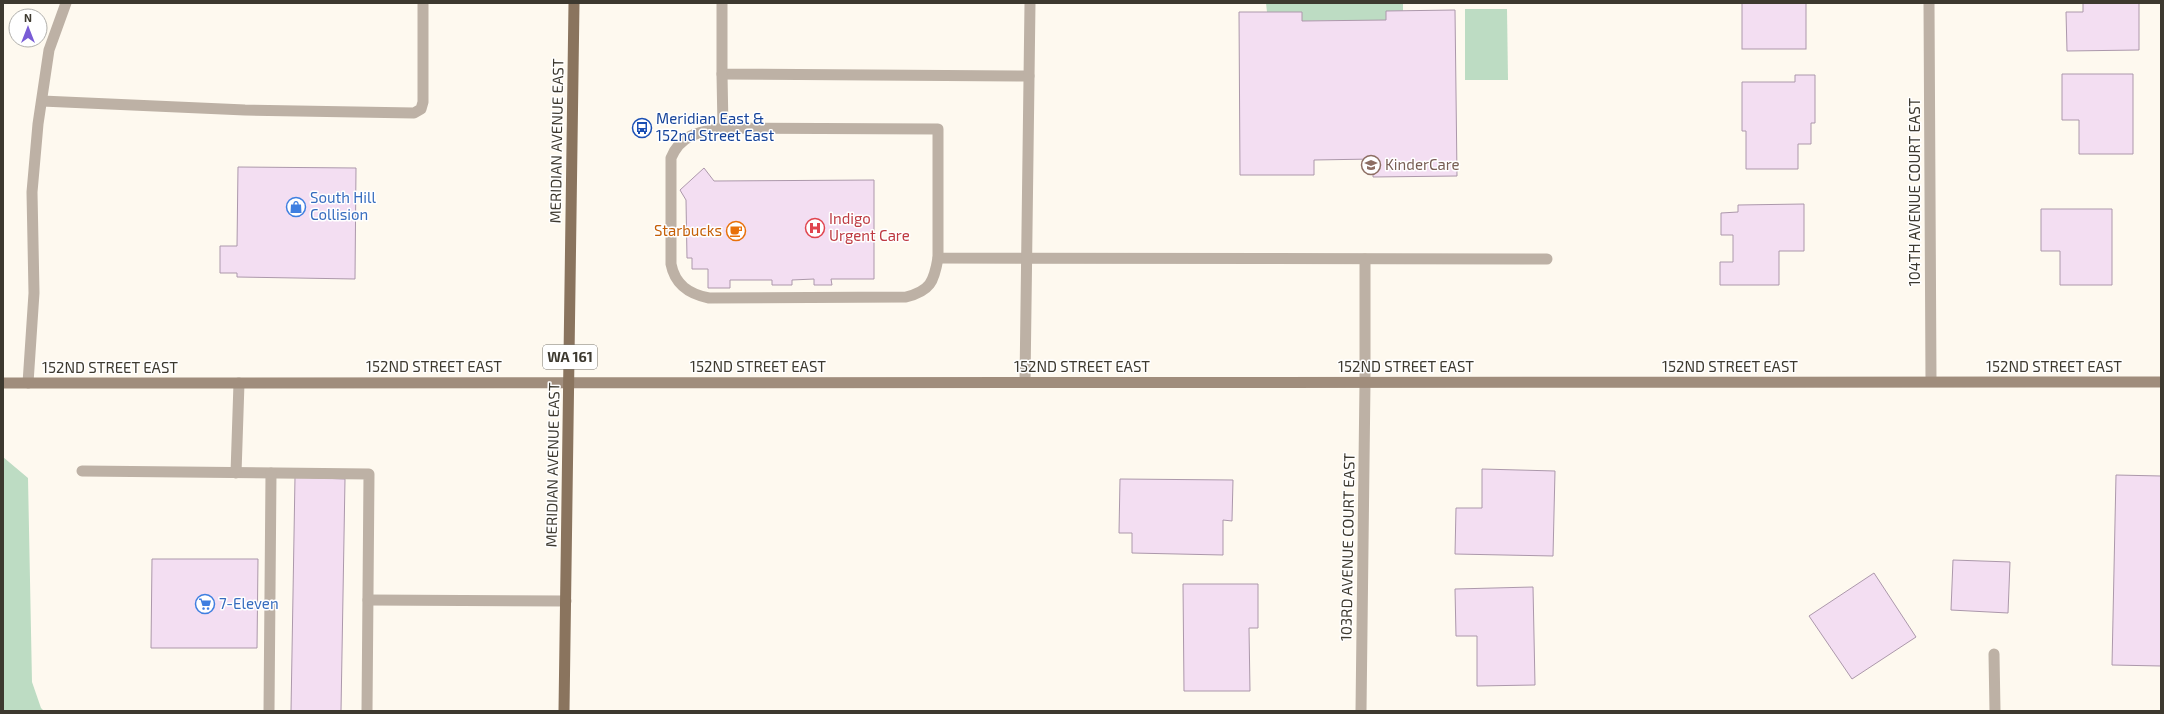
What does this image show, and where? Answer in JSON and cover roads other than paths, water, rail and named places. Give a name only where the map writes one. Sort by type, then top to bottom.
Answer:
[{"type":"main road","name":"MERIDIAN AVENUE EAST","points":[[564,711],[574,3]]},
{"type":"main road","name":"152ND STREET EAST","points":[[3,383],[2161,382]]},
{"type":"street","points":[[28,383],[34,293],[32,192],[49,50],[66,3]]},
{"type":"street","points":[[42,101],[245,110],[414,113],[421,109],[423,102],[423,3]]},
{"type":"street","points":[[722,3],[723,128]]},
{"type":"street","points":[[1025,382],[1030,3]]},
{"type":"street","name":"104TH AVENUE COURT EAST","points":[[1929,3],[1931,381]]},
{"type":"street","points":[[722,74],[1029,76]]},
{"type":"street","points":[[723,128],[938,129],[938,258],[935,273],[929,286],[918,294],[906,297],[709,298],[695,295],[682,287],[673,274],[670,264],[670,158],[679,143],[690,136],[723,128]]},
{"type":"street","points":[[938,258],[1547,259]]},
{"type":"street","name":"103RD AVENUE COURT EAST","points":[[1361,711],[1366,382],[1366,259]]},
{"type":"street","points":[[236,473],[239,383]]},
{"type":"street","points":[[82,471],[369,474],[367,711]]},
{"type":"street","points":[[269,711],[271,473]]},
{"type":"street","points":[[368,600],[566,601]]},
{"type":"street","points":[[1994,654],[1996,711]]},
{"type":"place","name":"Meridian East & 152nd Street East","points":[[642,128]]},
{"type":"place","name":"KinderCare","points":[[1371,165]]},
{"type":"place","name":"South Hill Collision","points":[[296,207]]},
{"type":"place","name":"Indigo Urgent Care","points":[[815,228]]},
{"type":"place","name":"Starbucks","points":[[736,231]]},
{"type":"place","name":"7-Eleven","points":[[205,604]]}]
